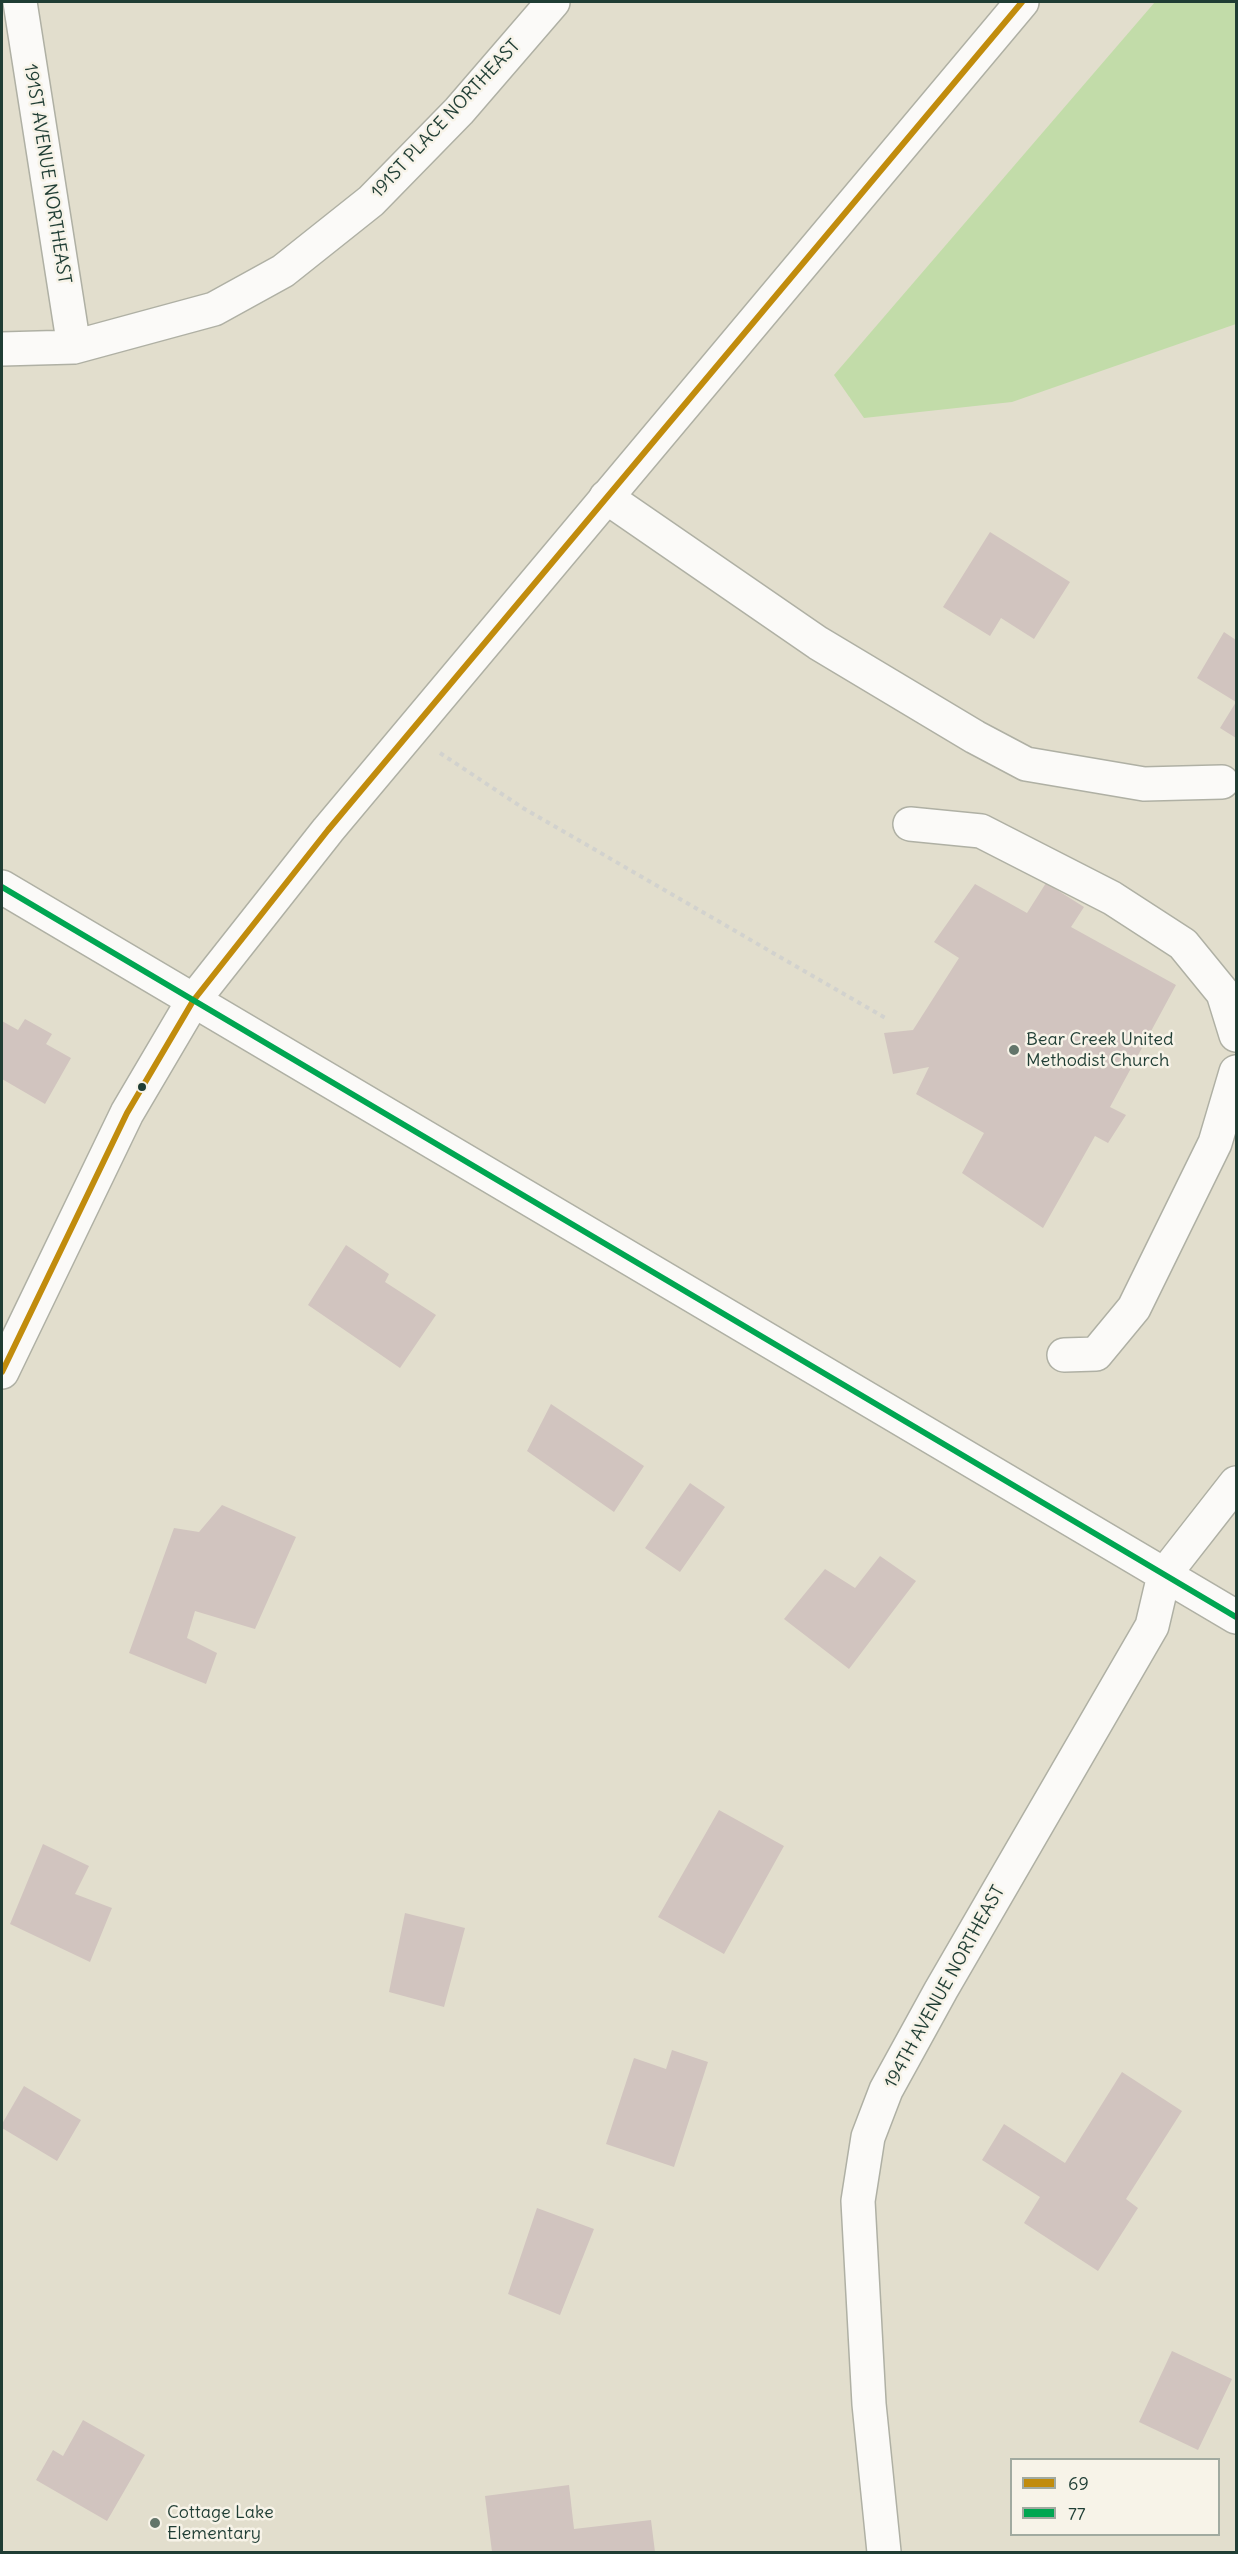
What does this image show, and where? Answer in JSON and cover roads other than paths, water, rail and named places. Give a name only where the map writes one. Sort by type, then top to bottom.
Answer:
[{"type":"street","name":"191ST AVENUE NORTHEAST","points":[[20,2],[74,347]]},
{"type":"street","name":"191ST PLACE NORTHEAST","points":[[2,349],[74,347],[214,309],[283,271],[371,201],[459,111],[553,2]]},
{"type":"street","points":[[2,1372],[127,1113],[193,1001],[328,830],[1022,2]]},
{"type":"street","points":[[606,497],[818,643],[975,737],[1026,764],[1144,784],[1222,782]]},
{"type":"street","points":[[910,824],[981,831],[1112,898],[1184,945],[1223,993],[1236,1035]]},
{"type":"street","points":[[2,887],[1236,1617]]},
{"type":"street","points":[[1064,1355],[1096,1354],[1134,1308],[1215,1143],[1236,1071]]},
{"type":"street","name":"194TH AVENUE NORTHEAST","points":[[885,2553],[869,2404],[858,2201],[868,2137],[886,2090],[941,1990],[1152,1626],[1164,1575],[1236,1483]]},
{"type":"place","name":"Bear Creek United Methodist Church","points":[[1014,1050]]},
{"type":"place","name":"Cottage Lake Elementary","points":[[155,2523]]}]
